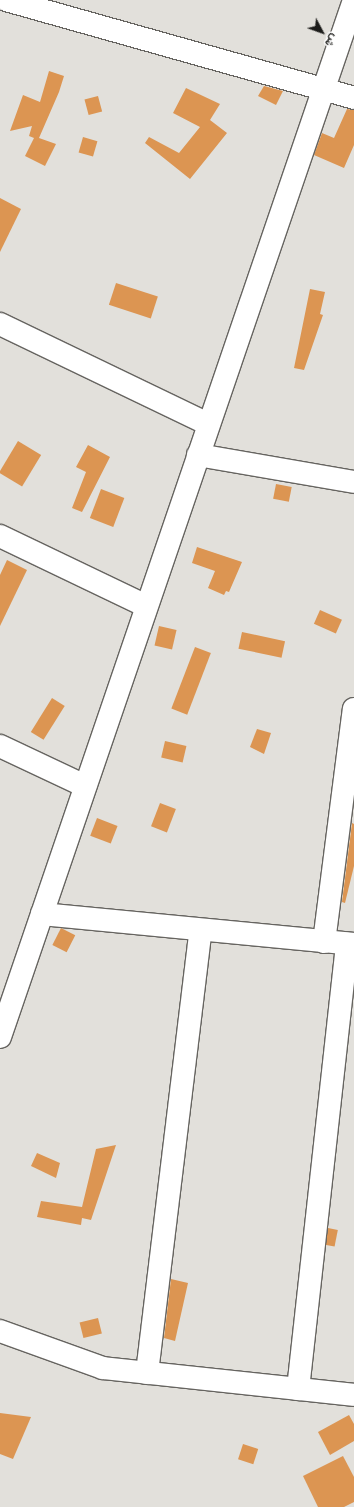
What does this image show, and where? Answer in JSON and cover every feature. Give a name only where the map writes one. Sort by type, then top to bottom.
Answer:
[{"type":"street","points":[[6,0],[354,98]]},
{"type":"street","points":[[0,1038],[322,89],[354,0]]},
{"type":"street","points":[[0,324],[208,424]]},
{"type":"street","points":[[198,454],[354,482]]},
{"type":"street","points":[[0,536],[146,606]]},
{"type":"street","points":[[324,942],[354,709]]},
{"type":"street","points":[[0,746],[85,786]]},
{"type":"street","points":[[42,914],[351,944],[298,1389]]},
{"type":"street","points":[[147,1373],[201,930]]},
{"type":"street","points":[[0,1331],[103,1368],[354,1395]]},
{"type":"building","points":[[49,71],[64,76],[59,92],[39,138],[56,144],[45,166],[25,156],[34,138],[29,136],[32,126],[10,131],[23,95],[40,102]]},
{"type":"building","points":[[264,86],[283,91],[276,105],[258,96]]},
{"type":"building","points":[[186,88],[220,104],[210,120],[227,133],[190,179],[145,143],[149,137],[179,153],[200,127],[173,113]]},
{"type":"building","points":[[98,96],[102,111],[89,115],[84,100]]},
{"type":"building","points":[[347,109],[354,110],[354,145],[344,168],[314,155],[322,133],[334,138]]},
{"type":"building","points":[[83,137],[97,141],[93,157],[79,152]]},
{"type":"building","points":[[0,198],[21,209],[0,252]]},
{"type":"building","points":[[116,283],[158,297],[151,318],[109,305]]},
{"type":"building","points":[[310,289],[325,292],[320,314],[323,315],[304,370],[294,368]]},
{"type":"building","points":[[18,441],[41,455],[22,487],[0,473]]},
{"type":"building","points":[[88,445],[110,457],[82,512],[72,508],[86,472],[76,467]]},
{"type":"building","points":[[276,484],[292,487],[289,502],[273,499]]},
{"type":"building","points":[[101,489],[124,498],[113,527],[90,518]]},
{"type":"building","points":[[197,547],[242,562],[229,592],[226,591],[224,595],[208,588],[215,571],[192,563]]},
{"type":"building","points":[[7,560],[27,570],[0,626],[0,575]]},
{"type":"building","points":[[320,610],[342,620],[336,633],[314,624]]},
{"type":"building","points":[[159,626],[177,630],[172,650],[155,645]]},
{"type":"building","points":[[242,632],[285,641],[282,658],[238,649]]},
{"type":"building","points":[[195,647],[211,653],[187,715],[171,709]]},
{"type":"building","points":[[52,698],[65,706],[44,740],[31,732]]},
{"type":"building","points":[[257,729],[271,733],[264,754],[250,747]]},
{"type":"building","points":[[165,741],[186,746],[183,763],[161,758]]},
{"type":"building","points":[[160,803],[176,809],[167,832],[151,826]]},
{"type":"building","points":[[97,818],[118,826],[111,844],[90,836]]},
{"type":"building","points":[[352,823],[354,824],[354,866],[345,903],[342,902]]},
{"type":"building","points":[[61,928],[75,935],[67,952],[52,945]]},
{"type":"building","points":[[116,1145],[91,1220],[82,1218],[81,1225],[37,1217],[41,1201],[82,1207],[96,1149]]},
{"type":"building","points":[[37,1153],[60,1163],[56,1178],[31,1166]]},
{"type":"building","points":[[328,1228],[338,1230],[335,1247],[325,1245]]},
{"type":"building","points":[[171,1279],[188,1283],[175,1341],[164,1338]]},
{"type":"building","points":[[98,1318],[102,1334],[83,1338],[80,1323]]},
{"type":"building","points":[[0,1413],[31,1417],[13,1459],[0,1454]]},
{"type":"building","points":[[349,1415],[354,1424],[354,1441],[330,1455],[318,1432]]},
{"type":"building","points":[[243,1444],[258,1449],[253,1464],[238,1459]]},
{"type":"building","points":[[343,1456],[354,1477],[354,1502],[344,1507],[318,1507],[303,1476]]}]
